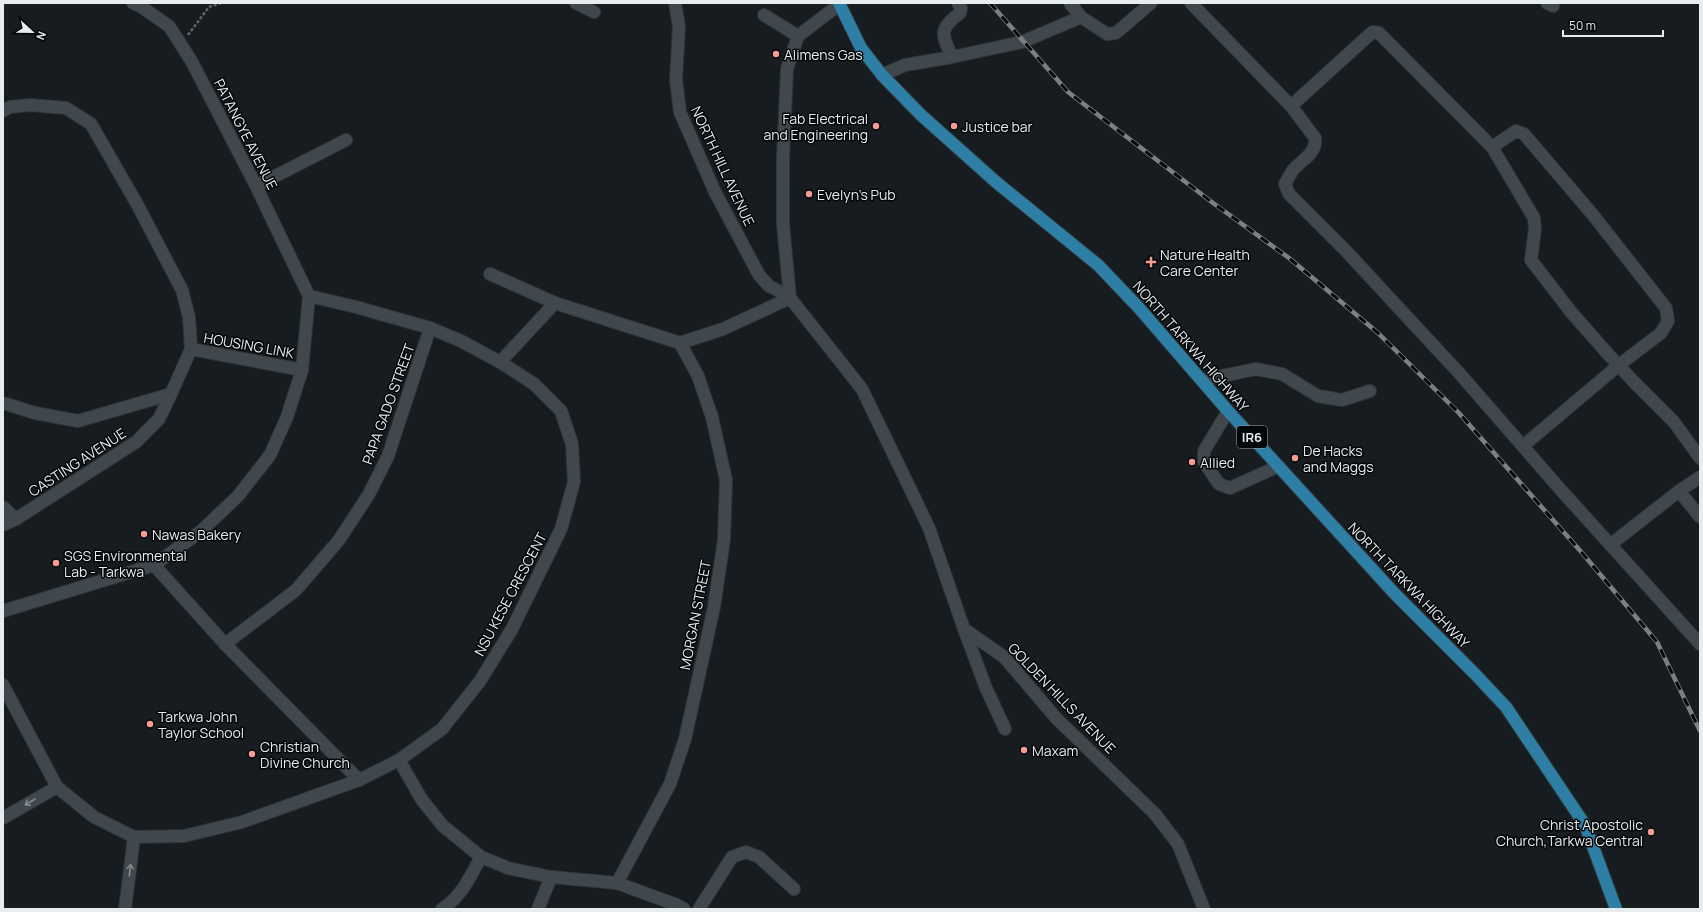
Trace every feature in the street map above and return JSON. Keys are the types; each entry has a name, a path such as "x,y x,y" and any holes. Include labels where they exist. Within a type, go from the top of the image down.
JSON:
{"main road":[{"name":"NORTH TARKWA HIGHWAY","path":"839,4 861,48 882,75 921,115 996,182 1098,265 1139,308 1228,411 1395,594 1506,707 1585,825 1616,909"}],"street":[{"name":"PATANGYE AVENUE","path":"133,3 140,6 168,26 192,62 256,186 309,296"},
{"path":"576,3 594,12"},
{"name":"NORTH HILL AVENUE","path":"675,3 679,26 676,80 680,112 715,192 759,275 769,286 790,298"},
{"path":"952,57 943,37 944,28 950,20 960,13 961,8 958,3"},
{"path":"1070,3 1081,17 1107,34 1116,33 1151,3"},
{"path":"1190,3 1291,106 1315,138 1316,144 1311,154 1293,170 1285,184 1289,194 1346,251 1455,368 1610,545 1700,644"},
{"path":"839,4 798,36 787,69 783,158 783,224 790,298 862,388 929,528 986,688 1005,730"},
{"path":"764,15 798,36"},
{"path":"882,75 905,65 952,57 1022,42 1081,17"},
{"path":"1291,106 1368,36 1373,32 1378,33 1492,147 1534,218 1536,229 1531,260 1571,312 1634,382 1674,422 1700,458"},
{"path":"3,111 10,107 30,105 66,108 91,124 137,204 182,290 189,317 191,349"},
{"path":"1492,147 1516,131 1524,134 1593,215 1666,308 1668,321 1660,333 1619,365 1523,446"},
{"path":"256,186 346,140"},
{"path":"490,274 555,303 680,343 723,329 790,298"},
{"path":"3,611 154,565 200,532 238,496 270,455 287,417 302,370 309,296"},
{"name":"NSU KESE CRESCENT","path":"134,837 184,836 242,822 359,780 399,760 442,728 480,681 512,629 561,529 574,482 572,444 561,412 534,384 500,362 461,341 430,328 356,307 309,296"},
{"path":"500,362 555,303"},
{"name":"PAPA GADO STREET","path":"225,644 296,590 339,540 369,494 388,456 430,328"},
{"name":"MORGAN STREET","path":"617,883 670,784 685,739 714,607 724,540 726,480 708,403 698,376 680,343"},
{"name":"HOUSING LINK","path":"191,349 302,370"},
{"name":"CASTING AVENUE","path":"3,525 16,519 136,442 159,418 191,349"},
{"path":"1202,380 1256,369 1282,374 1318,396 1342,400 1370,391"},
{"path":"3,403 35,413 78,421 171,394"},
{"path":"1228,411 1204,451 1204,462 1219,484 1230,488 1279,466"},
{"path":"1610,545 1679,491 1700,477"},
{"path":"1679,491 1700,517"},
{"path":"3,507 16,519"},
{"path":"154,565 225,644 359,780"},
{"name":"GOLDEN HILLS AVENUE","path":"964,629 1004,658 1056,718 1155,814 1178,844 1204,909"},
{"path":"3,685 57,787 94,817 134,837 125,909"},
{"path":"399,760 422,800 443,826 481,857 508,868 551,877 617,883 684,909"},
{"path":"3,818 57,787"},
{"path":"699,909 732,857 746,852 760,857 794,890"},
{"path":"442,909 450,904 464,890 481,857"},
{"path":"538,909 551,877"}],"path":[{"path":"181,46 209,7 221,3"}],"railway":[{"path":"990,3 1068,92 1213,203 1289,258 1378,333 1458,412 1583,554 1657,642 1700,731"}],"place":[{"name":"Alimens Gas","path":"776,54"},
{"name":"Fab Electrical and Engineering","path":"876,126"},
{"name":"Justice bar","path":"954,126"},
{"name":"Evelyn's Pub","path":"809,194"},
{"name":"Nature Health Care Center","path":"1151,262"},
{"name":"De Hacks and Maggs","path":"1295,458"},
{"name":"Allied","path":"1192,462"},
{"name":"Nawas Bakery","path":"144,534"},
{"name":"SGS Environmental Lab - Tarkwa","path":"56,563"},
{"name":"Tarkwa John Taylor School","path":"150,724"},
{"name":"Maxam","path":"1024,750"},
{"name":"Christian Divine Church","path":"252,754"},
{"name":"Christ Apostolic Church,Tarkwa Central","path":"1651,832"}]}
